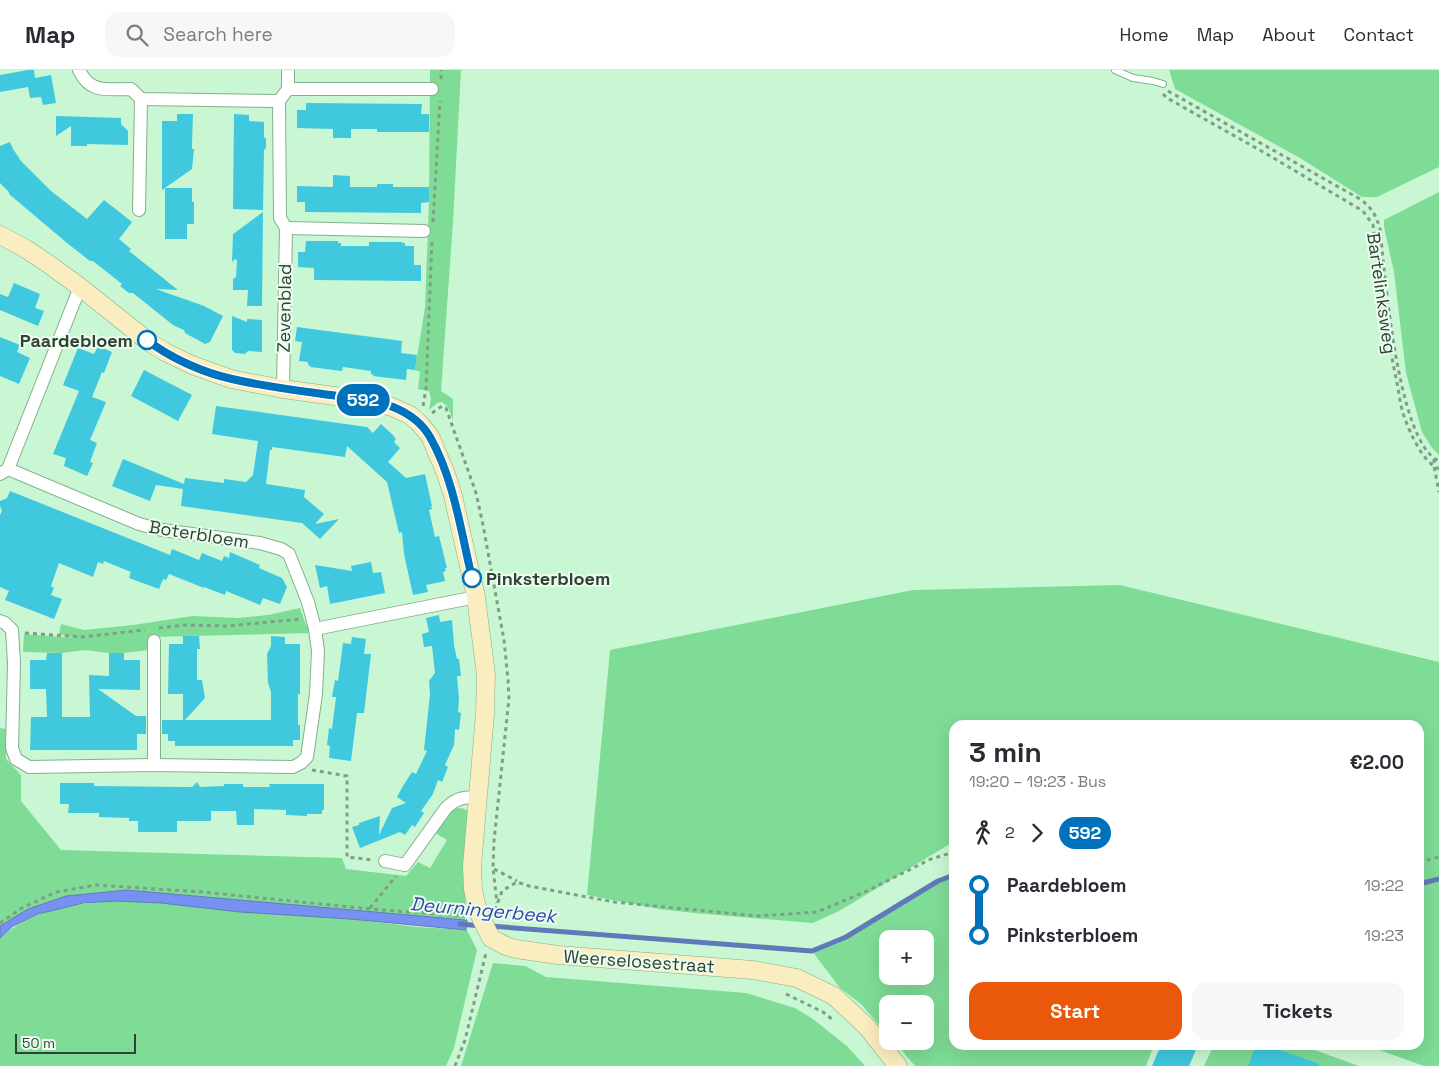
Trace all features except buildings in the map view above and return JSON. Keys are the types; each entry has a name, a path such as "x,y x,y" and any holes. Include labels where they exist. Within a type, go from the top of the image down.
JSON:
{"street":[{"path":"79,70 83,80 91,86 102,89 131,89 141,99 279,101 288,88 288,70"},
{"path":"288,88 432,89"},
{"path":"140,210 141,99"},
{"name":"Zevenblad","path":"279,101 280,218 286,228 283,389"},
{"path":"286,228 424,231"},
{"path":"0,235 26,249 80,287 149,342 192,365 231,379 392,406 410,415 430,436 453,496 476,597 486,675 485,714 472,866 473,889 482,926"},
{"path":"4,472 80,287"},
{"name":"Boterbloem","path":"4,472 139,524 162,530 260,543 281,549 290,554 308,602 315,629"},
{"path":"0,621 12,630 14,663 12,748 16,759 29,767 154,765 293,766 301,763 307,757 316,694 318,651 315,629 476,597"},
{"path":"154,641 154,765"},
{"path":"385,862 404,864 446,808 454,801 465,797 478,797"},
{"name":"Weerselosestraat","path":"482,926 506,946 516,949 558,955 753,970 797,978 834,996 867,1027 898,1066"}],"lane":[{"path":"1115,70 1133,78 1163,84"}],"path":[{"name":"Bartelinksweg","path":"1153,81 1156,88 1167,98 1363,210 1373,225 1391,356 1404,418 1420,451 1434,466"},
{"name":"Bartelinksweg","path":"1163,84 1168,92 1369,205 1375,214 1380,229 1395,352 1401,381 1417,434 1424,448 1434,459"},
{"path":"1439,460 1434,459 1439,492"},
{"path":"1434,466 1439,468"},
{"path":"301,763 314,771 347,776 347,857 385,862"},
{"path":"493,868 517,882 529,886 614,902 757,916 817,912 867,891 931,859 949,854"},
{"path":"1424,861 1439,857"},
{"path":"370,909 404,864"},
{"path":"497,906 502,891 517,882"},
{"path":"0,923 22,908 56,892 96,885 202,892 370,909 482,926 465,1040 455,1066"},
{"path":"782,993 824,1012 837,1024"}],"green space":[{"path":"430,70 461,70 441,391 453,399 453,420 448,407 442,402 437,403 429,410 431,399 429,391 418,389 420,372 415,370 425,307 429,202"},
{"path":"1169,70 1439,70 1439,167 1377,197 1362,197 1300,158 1175,89"},
{"path":"1439,192 1439,455 1422,432 1406,373 1394,272 1384,220"},
{"path":"1120,585 1439,662 1439,1066 1424,1066 1379,1050 1424,1050 1424,720 949,720 949,845 841,910 813,923 659,909 587,895 610,650 913,590"},
{"path":"300,608 306,625 313,629 313,633 149,637 149,650 124,653 85,650 62,653 23,652 24,634 74,638 59,634 61,624 84,630 192,616 238,618 268,615"},
{"path":"0,728 6,729 6,759 21,775 21,801 61,850 342,858 346,869 406,876 418,862 430,868 447,840 435,833 453,810 463,808 468,811 465,920 127,890 66,896 28,909 0,926"},
{"path":"949,877 949,1050 1152,1050 1146,1066 915,1066 902,1050 934,1050 934,995 879,995 879,1025 861,1004 840,988 812,951 846,937 938,881"},
{"path":"117,901 161,903 240,912 350,919 418,927 467,930 477,950 454,1048 446,1066 0,1066 0,938 27,920 55,909"},
{"path":"493,963 525,966 546,977 746,993 795,1008 813,1019 848,1047 865,1066 461,1066"},
{"path":"1212,1050 1315,1050 1359,1066 1204,1066"}],"water":[{"path":"127,890 467,920 466,930 350,919 240,912 161,903 117,901 83,903 38,914 13,926 0,938 0,926 28,909 66,896"}],"waterway":[{"name":"Deurningerbeek","path":"490,926 812,951 846,937 938,881 949,877"},
{"name":"Deurningerbeek","path":"1424,883 1439,879"},
{"name":"Deurningerbeek","path":"460,924 482,926"}],"bus line":[{"name":"592","path":"147,340 192,365 231,379 392,406 410,415 430,436 446,474 472,578"}],"place":[{"name":"Paardebloem","path":"147,340"},
{"name":"Pinksterbloem","path":"472,578"}]}
